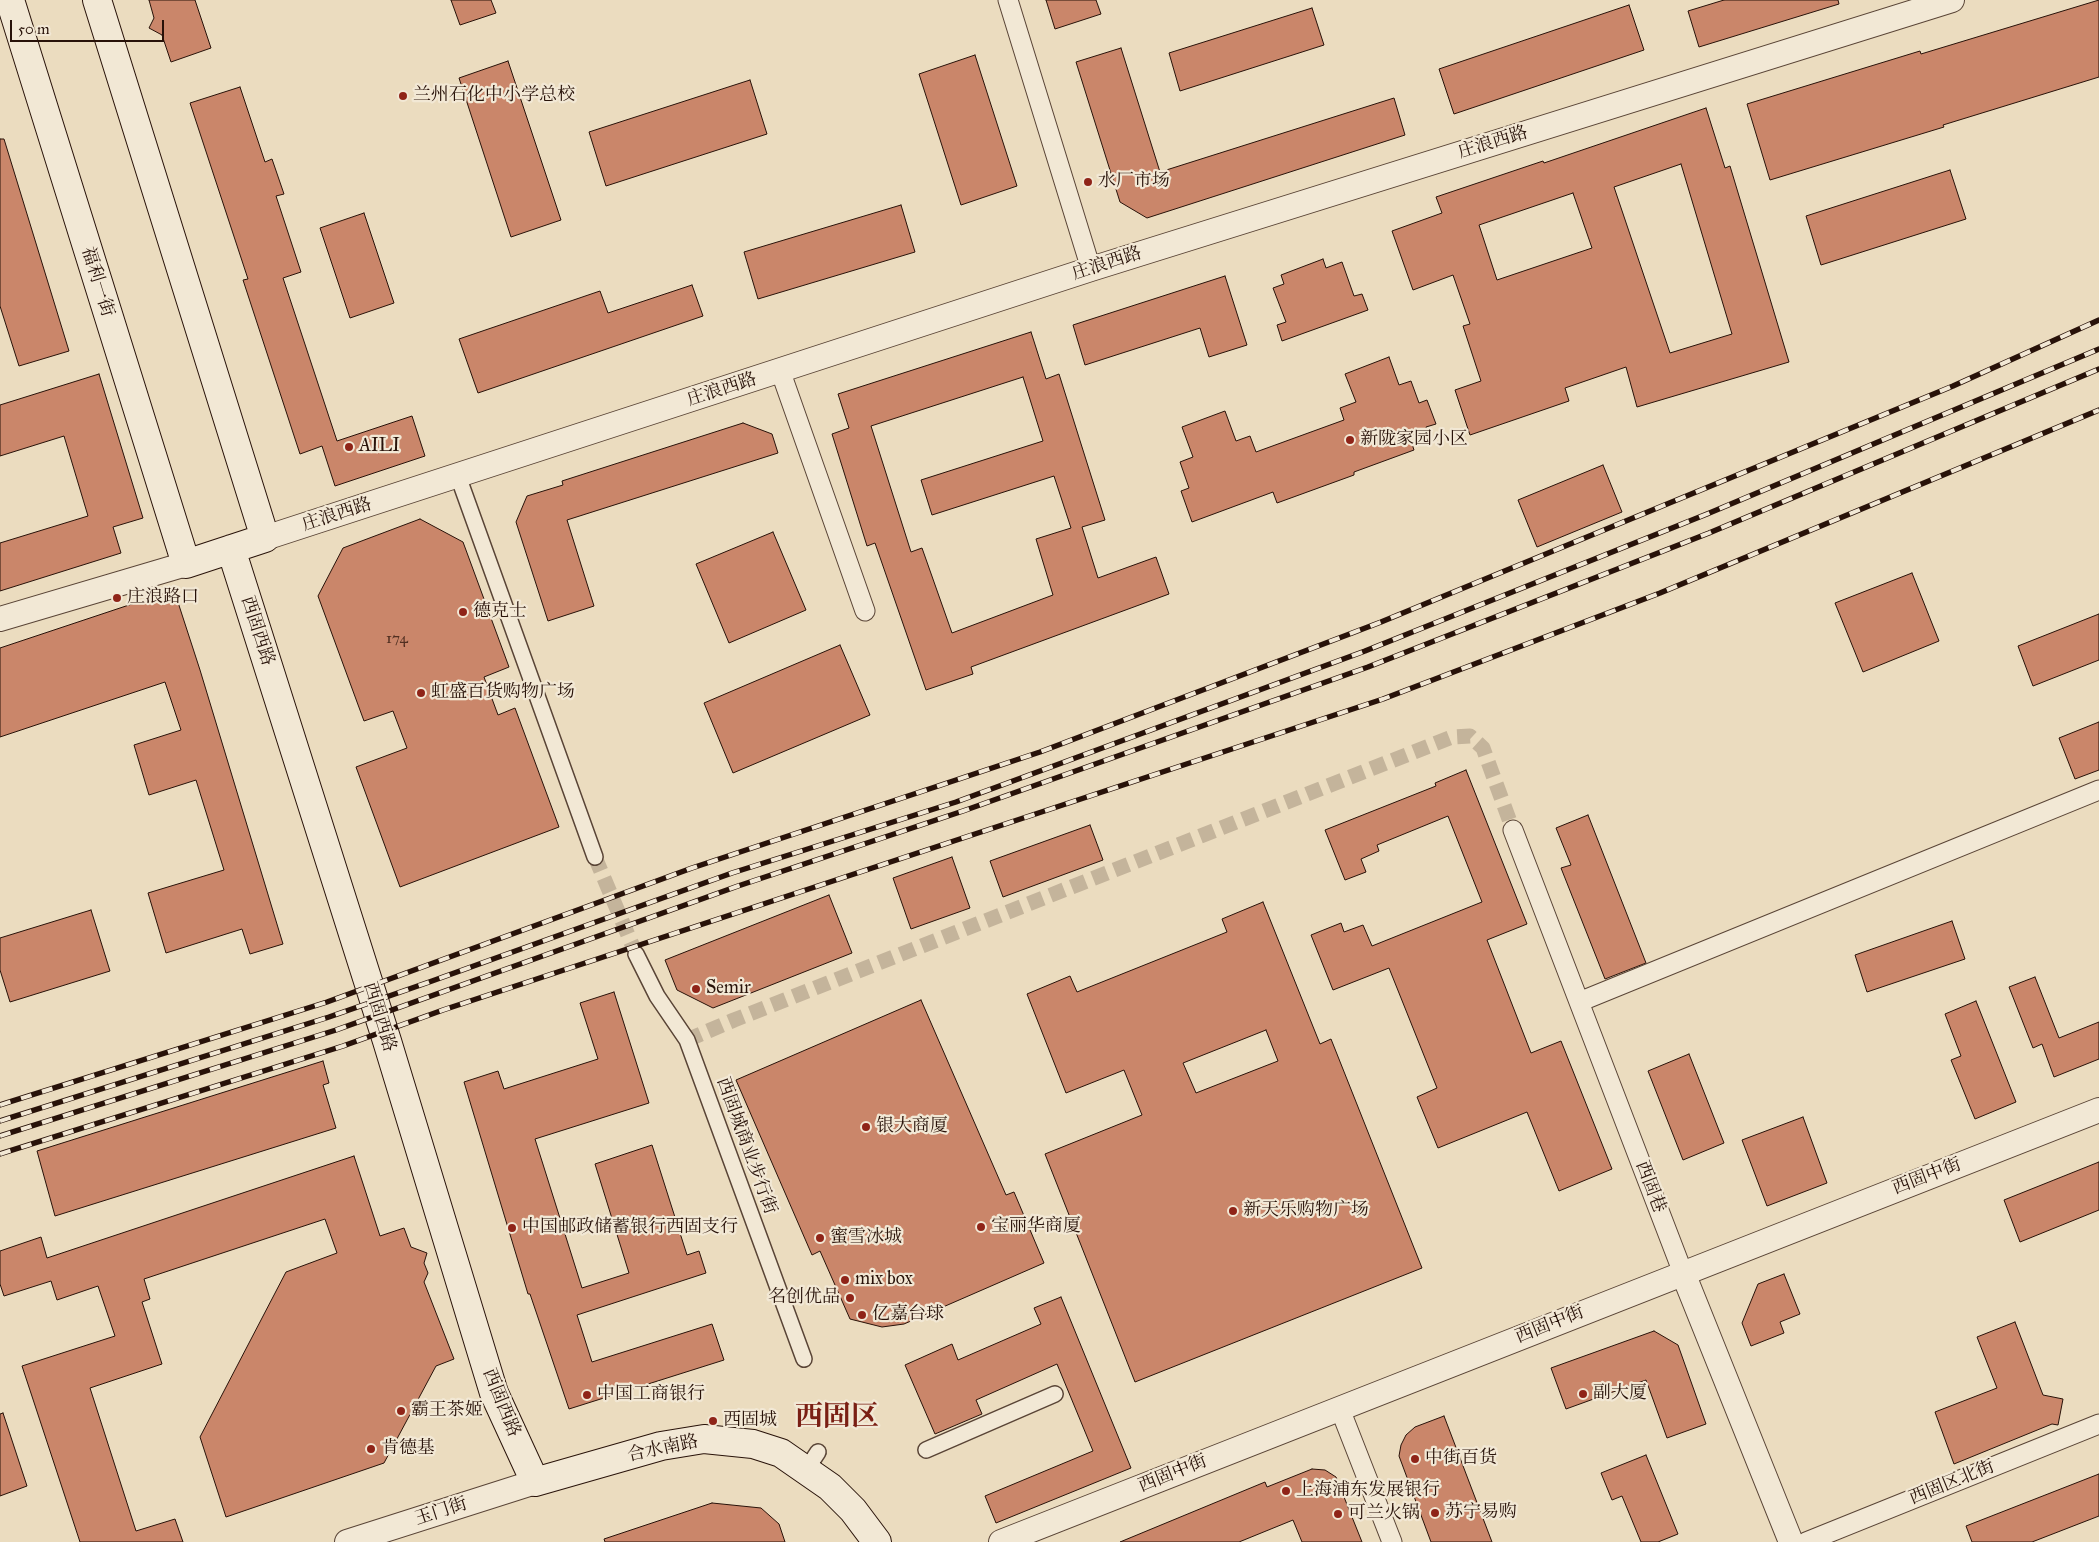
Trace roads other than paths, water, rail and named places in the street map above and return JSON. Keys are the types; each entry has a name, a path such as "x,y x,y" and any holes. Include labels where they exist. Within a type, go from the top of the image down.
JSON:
{"main road":[{"name":"福利一街","path":"10,0 186,564"},
{"path":"96,0 265,538 186,564"},
{"name":"西固西路","path":"231,549 387,1041 494,1393 536,1482"},
{"name":"合水南路","path":"536,1482 661,1446 704,1439 753,1444 781,1454 812,1461 830,1487 853,1510 877,1542"}],"street":[{"path":"1008,0 1091,269"},
{"name":"庄浪西路","path":"265,538 1091,269 1952,0"},
{"path":"780,370 865,611"},
{"path":"458,476 595,857"},
{"path":"0,619 186,564"},
{"path":"1579,1002 2099,790"},
{"name":"西固巷","path":"1512,830 1683,1273 1791,1542"},
{"name":"西固城商业步行街","path":"636,954 657,996 687,1040 804,1359"},
{"name":"西固中街","path":"1001,1542 2099,1110"},
{"path":"926,1450 1054,1394"},
{"path":"1340,1408 1392,1542"},
{"name":"西固区北街","path":"1806,1542 2099,1424"},
{"name":"玉门街","path":"347,1542 536,1482"}],"tunnel":[{"path":"687,1040 1452,737 1470,736 1483,748 1513,830"},
{"path":"595,857 636,954"}],"railway":[{"path":"0,1105 327,1002 692,868 1040,752 1381,622 1953,386 2099,320"},
{"path":"0,1121 329,1017 732,873 956,802 1365,651 1707,514 2099,349"},
{"path":"0,1136 336,1030 738,886 963,811 1368,667 1709,533 2099,369"},
{"path":"0,1154 343,1046 443,1010 1383,699 1660,593 2099,410"}],"place":[{"name":"兰州石化中小学总校","path":"403,96"},
{"name":"水厂市场","path":"1088,182"},
{"name":"新陇家园小区","path":"1350,440"},
{"name":"AILI","path":"349,447"},
{"name":"庄浪路口","path":"117,598"},
{"name":"德克士","path":"463,612"},
{"name":"虹盛百货购物广场","path":"421,693"},
{"name":"Semir","path":"696,989"},
{"name":"银大商厦","path":"866,1127"},
{"name":"新天乐购物广场","path":"1233,1211"},
{"name":"宝丽华商厦","path":"981,1227"},
{"name":"中国邮政储蓄银行西固支行","path":"512,1228"},
{"name":"蜜雪冰城","path":"820,1238"},
{"name":"mix box","path":"845,1280"},
{"name":"名创优品","path":"850,1298"},
{"name":"亿嘉台球","path":"862,1315"},
{"name":"副大厦","path":"1583,1394"},
{"name":"中国工商银行","path":"587,1395"},
{"name":"霸王茶姬","path":"401,1411"},
{"name":"西固城","path":"713,1421"},
{"name":"肯德基","path":"371,1449"},
{"name":"中街百货","path":"1415,1459"},
{"name":"上海浦东发展银行","path":"1286,1491"},
{"name":"苏宁易购","path":"1435,1513"},
{"name":"可兰火锅","path":"1338,1514"}],"district":[{"name":"西固区","path":"837,1418"}]}
